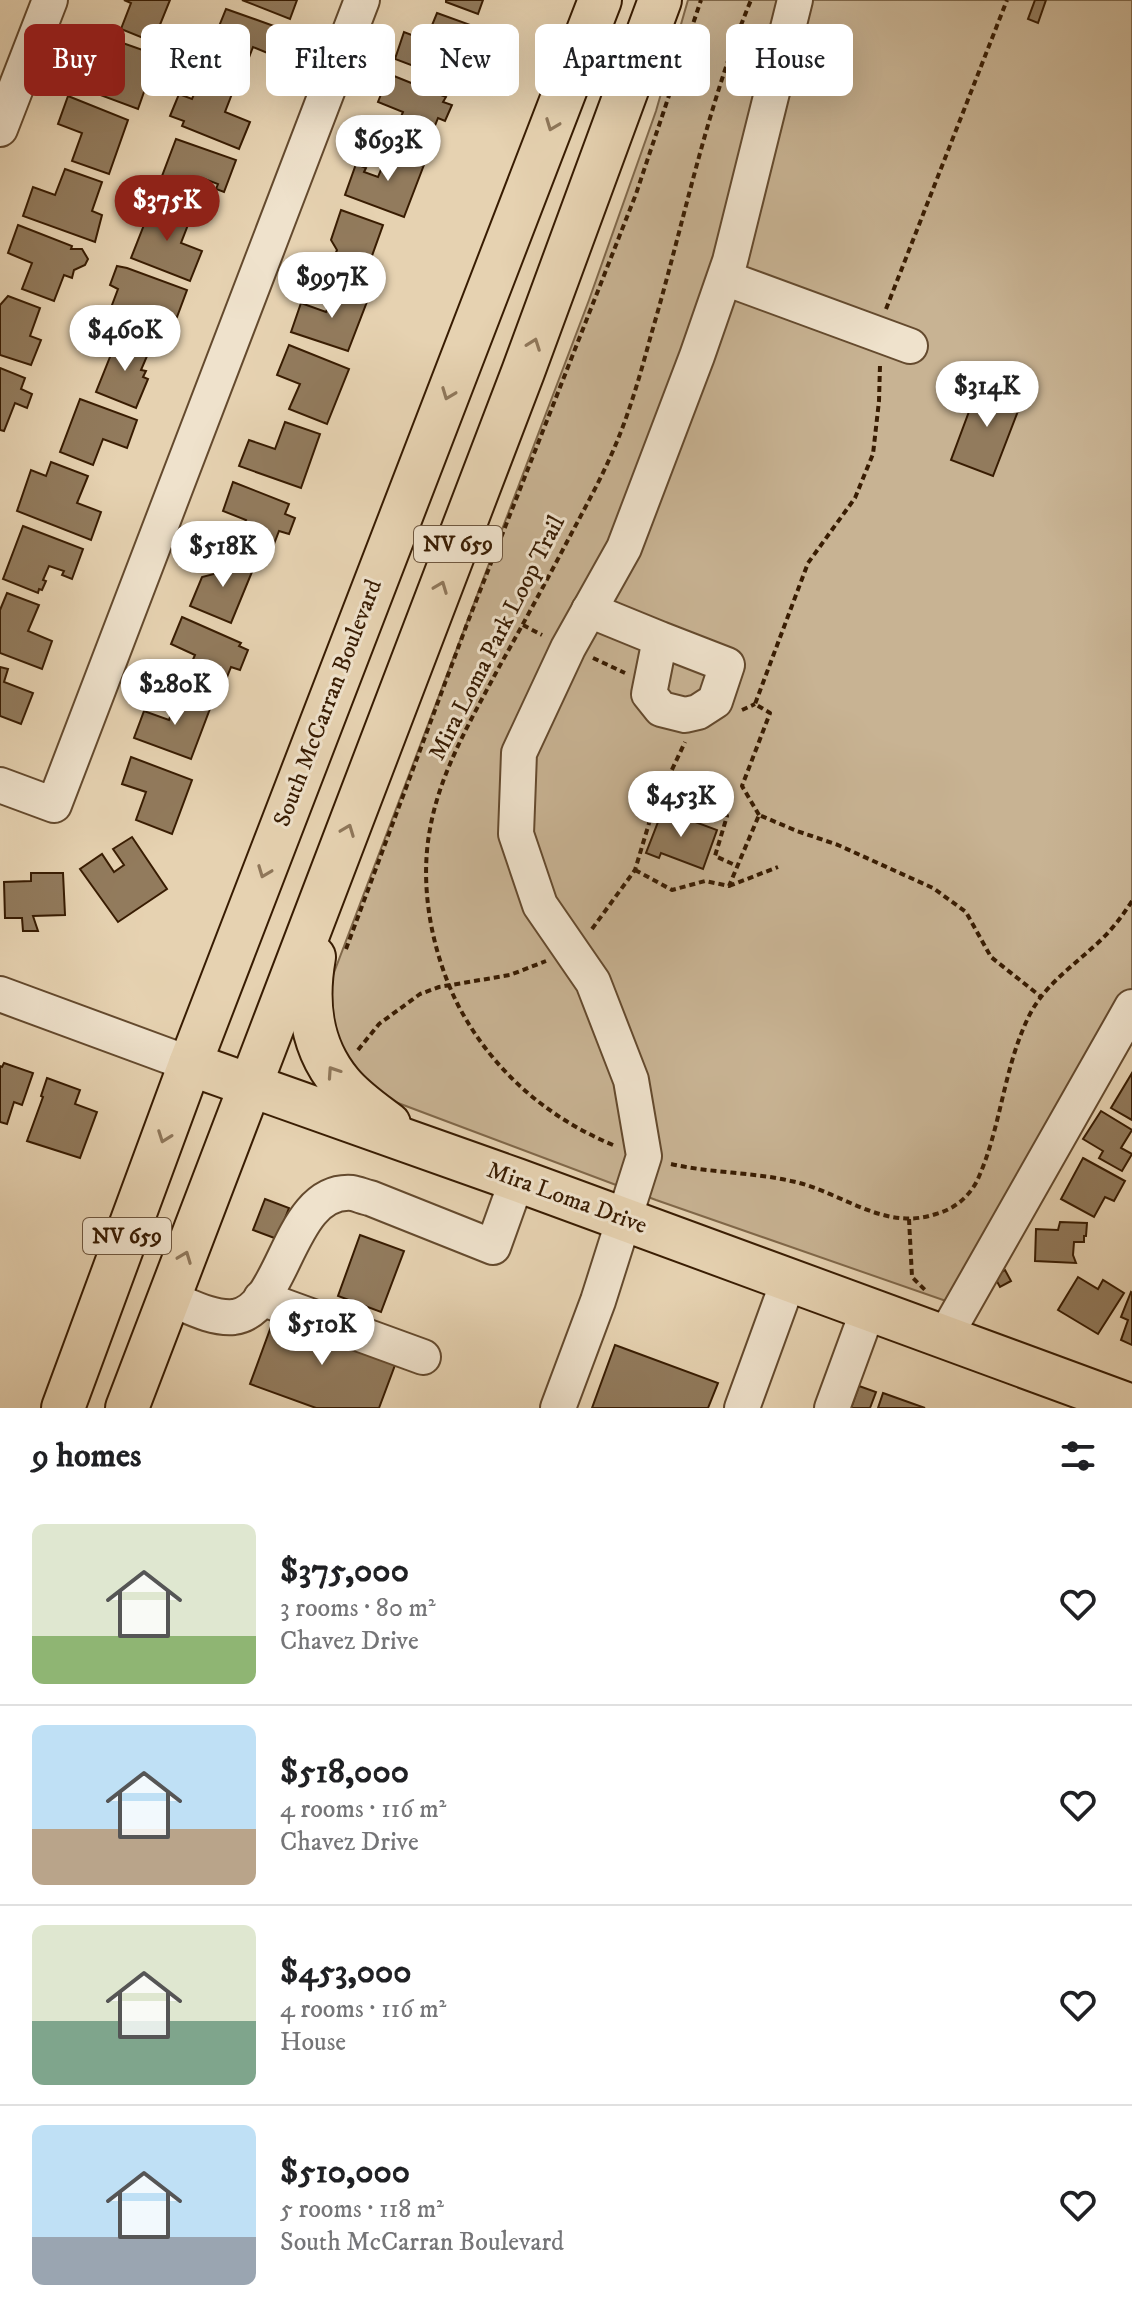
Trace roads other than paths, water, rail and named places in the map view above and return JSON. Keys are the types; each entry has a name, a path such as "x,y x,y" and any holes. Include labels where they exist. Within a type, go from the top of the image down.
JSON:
{"main road":[{"name":"South McCarran Boulevard","path":"63,1408 190,1064 600,0"},
{"name":"NV 659","path":"127,1408 523,372 660,0"},
{"path":"327,886 311,975 310,1007 315,1036 323,1057 342,1084 412,1142"},
{"name":"Mira Loma Drive","path":"190,1064 517,1180 1132,1406"}],"street":[{"path":"0,129 50,0"},
{"path":"0,785 54,805 362,0"},
{"path":"558,1408 598,1301 644,1156 631,1080 593,982 540,905 516,834 519,753 568,648 624,548 725,278 795,0"},
{"path":"725,278 895,352"},
{"path":"589,610 660,639"},
{"name":"Mira Loma Drive","path":"0,994 190,1064"},
{"path":"944,1338 1132,1007"},
{"path":"169,1298 221,1317 236,1317 245,1313 261,1298 306,1217 320,1203 336,1195 351,1193 370,1198 493,1247 517,1180"},
{"path":"742,1408 789,1279"},
{"path":"261,1298 423,1357"},
{"path":"832,1408 868,1310"}]}
